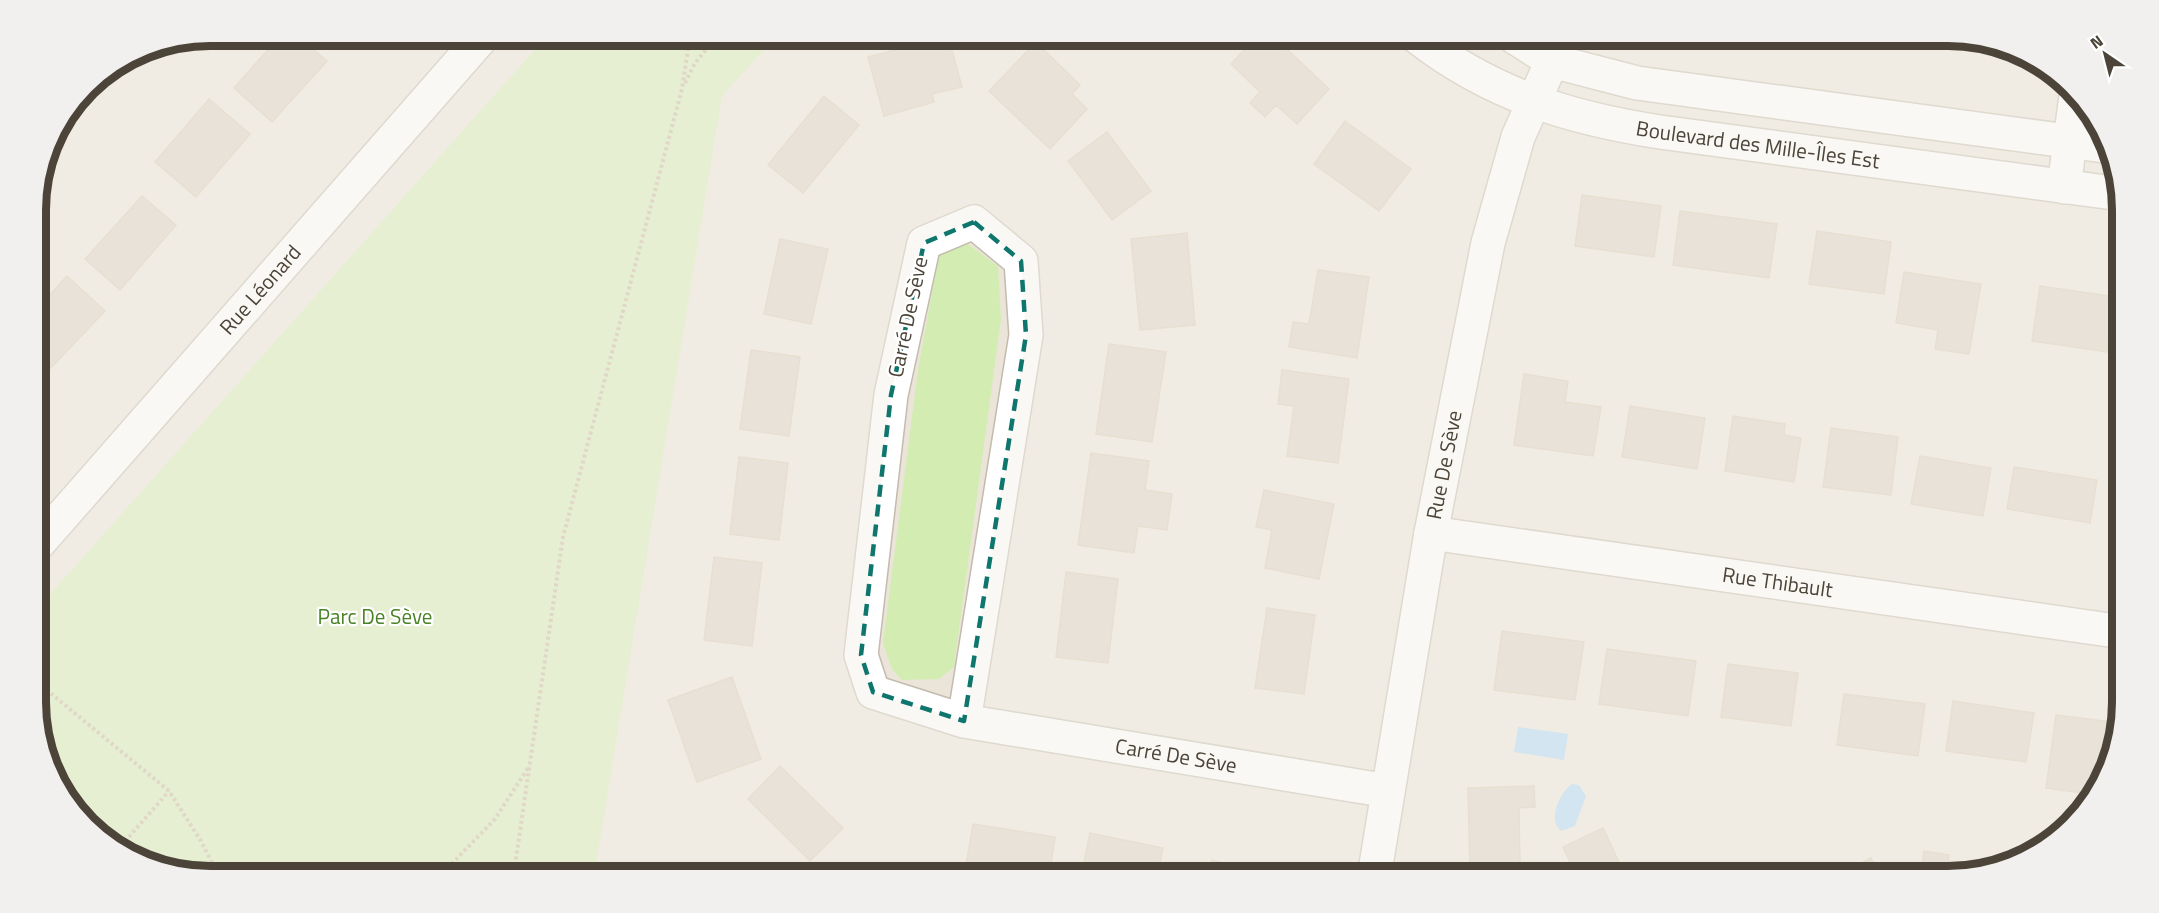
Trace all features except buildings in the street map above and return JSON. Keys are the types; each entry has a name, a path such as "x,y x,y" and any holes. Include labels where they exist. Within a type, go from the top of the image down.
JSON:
{"street":[{"name":"Rue Léonard","path":"46,534 474,46"},
{"name":"Boulevard des Mille-Îles Est","path":"1431,46 1478,78 1533,103 1630,128 2111,193"},
{"path":"1529,46 1552,61 1637,83 2099,145"},
{"name":"Rue De Sève","path":"1376,866 1431,533 1488,243 1518,137 1552,61"},
{"path":"2064,187 2075,106"},
{"name":"Carré De Sève","path":"964,721 1026,335 1021,261 974,222 924,243 891,395 861,654 873,692 964,721 1388,791"},
{"name":"Rue Thibault","path":"1431,533 2112,630"}],"path":[{"path":"515,866 563,537 682,89 688,46"},
{"path":"682,89 695,63 709,46"},
{"path":"46,689 169,791 201,841 214,866"},
{"path":"450,866 495,819 530,765"},
{"path":"124,842 169,791"}],"highlighted area":[{"path":"974,222 1021,261 1026,335 964,721 873,692 861,655 891,395 924,243"}],"shaded area":[{"path":"210,46 1948,46 2001,55 2030,68 2048,80 2079,111 2091,128 2100,148 2111,189 2112,713 2107,745 2100,765 2079,802 2048,833 2011,854 1991,861 1959,866 200,866 168,861 148,854 128,845 111,833 80,802 59,765 48,724 46,702 47,200 59,148 68,128 87,102 102,87 128,68 158,55"}],"green space":[{"name":"Parc De Sève","path":"538,46 768,46 722,96 596,866 200,866 168,861 128,845 111,833 80,802 68,784 52,745 46,702 46,599"},
{"path":"965,242 998,266 1001,319 954,667 939,679 902,680 892,669 883,643 918,370 939,254"}],"water":[{"path":"1518,727 1568,734 1564,760 1514,752"},
{"path":"1572,784 1579,785 1586,796 1575,826 1561,831 1555,820 1555,813 1563,793"}]}
